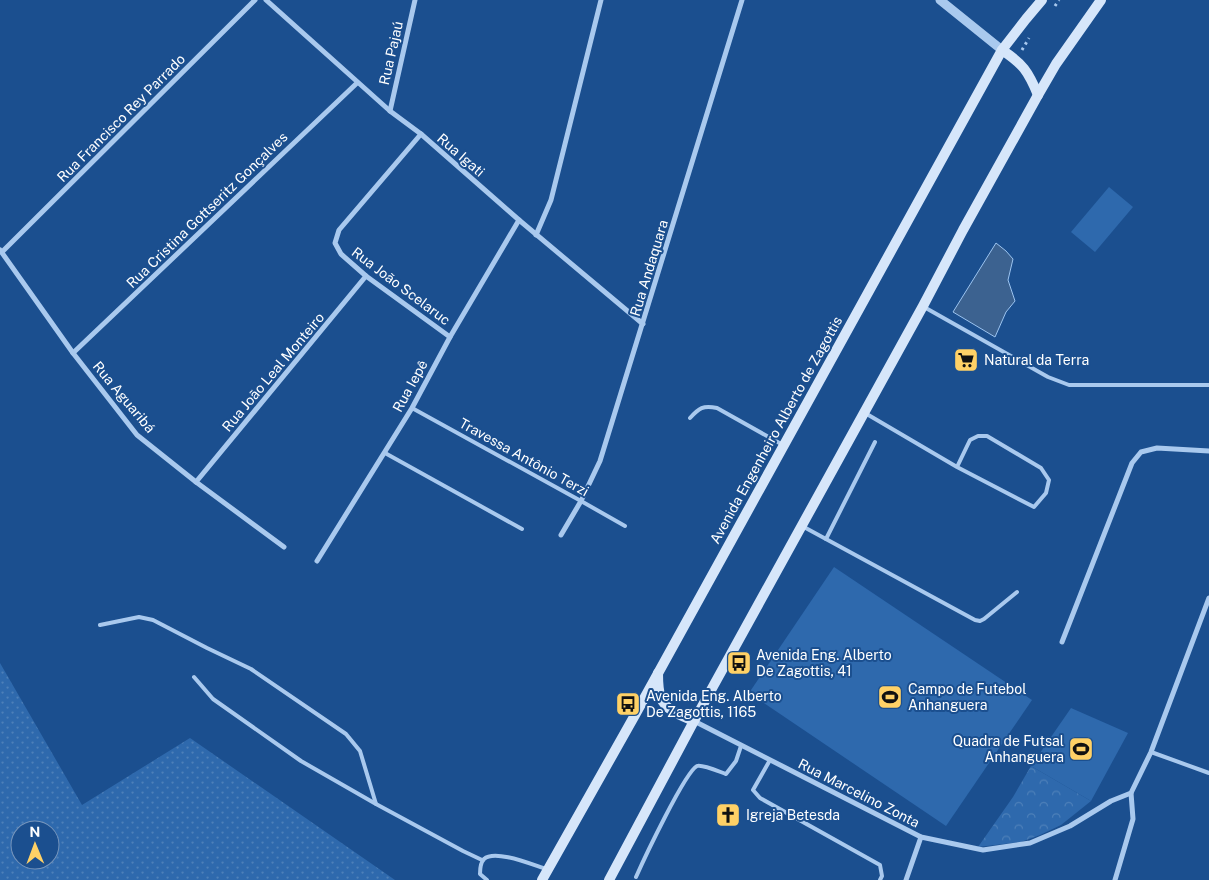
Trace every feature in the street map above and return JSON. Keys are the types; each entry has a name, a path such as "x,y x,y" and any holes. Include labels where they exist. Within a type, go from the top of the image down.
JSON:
{"main road":[{"name":"Avenida Engenheiro Alberto de Zagottis","path":"542,880 658,674 1002,50 1042,0"},
{"path":"609,880 694,721 924,306 963,230 1038,95 1056,64 1101,0"},
{"path":"1002,50 1016,59 1023,67 1030,76 1038,95"},
{"path":"658,674 660,698 672,711 694,721"}],"street":[{"name":"Rua Francisco Rey Parrado","path":"1,251 255,0"},
{"name":"Rua Igati","path":"266,0 357,83 421,134 536,235 643,324"},
{"name":"Rua Pajaú","path":"390,111 415,0"},
{"path":"536,235 552,200 601,0"},
{"name":"Rua Andaquara","path":"561,535 581,501 600,461 742,0"},
{"path":"940,0 1002,50"},
{"name":"Rua Cristina Gottseritz Gonçalves","path":"73,353 357,83"},
{"name":"Rua João Scelaruc","path":"421,134 339,230 335,243 341,254 366,276 450,337"},
{"name":"Rua Iepê","path":"317,561 412,408 450,337 519,220"},
{"name":"Rua Aguaribá","path":"1,251 73,353 137,435 284,548"},
{"name":"Rua João Leal Monteiro","path":"196,482 366,276"},
{"path":"1062,642 1132,463 1141,452 1157,448 1209,451"},
{"path":"1116,880 1133,819 1131,792 1151,752 1209,598"},
{"name":"Rua Marcelino Zonta","path":"694,721 920,838 983,850 1030,844 1070,826 1111,801 1131,792"},
{"path":"906,880 920,838"}],"lane":[{"path":"924,306 1048,378 1069,385 1209,385"},
{"path":"690,418 698,409 709,406 717,408 783,445"},
{"name":"Travessa Antônio Terzi","path":"412,408 625,526"},
{"path":"864,413 957,467 1034,507 1046,493 1049,480 1041,468 987,436 978,436 970,440 957,467"},
{"path":"826,539 875,442"},
{"path":"385,453 522,529"},
{"path":"802,526 975,620 980,621 984,619 1017,592"},
{"path":"100,625 139,617 153,620 251,669 346,734 360,751 376,804"},
{"path":"194,677 213,699 301,761 376,804 482,860"},
{"path":"636,877 683,783 696,766 702,765 726,774 736,761 741,746"},
{"path":"1151,752 1209,773"},
{"path":"770,760 753,790 756,795 880,865 882,876 880,880"},
{"path":"487,880 480,874 480,866 482,860 488,857 499,856 521,860 548,870"}],"green space":[{"path":"1109,187 1133,207 1095,252 1071,232"},
{"name":"Campo de Futebol Anhanguera","path":"834,567 1032,700 946,826 749,693"},
{"path":"0,663 82,805 190,738 395,880 0,880"},
{"name":"Quadra de Futsal Anhanguera","path":"1071,708 1128,733 1091,801 1031,766"},
{"path":"1031,766 1091,801 1061,825 1040,835 1021,842 978,847 1013,797"}],"shaded area":[{"path":"996,243 1013,259 1008,280 1015,301 1006,312 995,337 953,312"}],"place":[{"name":"Natural da Terra","path":"966,360"},
{"name":"Avenida Eng. Alberto De Zagottis, 41","path":"739,663"},
{"name":"Campo de Futebol Anhanguera","path":"890,697"},
{"name":"Avenida Eng. Alberto De Zagottis, 1165","path":"628,704"},
{"name":"Quadra de Futsal Anhanguera","path":"1081,749"},
{"name":"Igreja Betesda","path":"728,815"}]}
